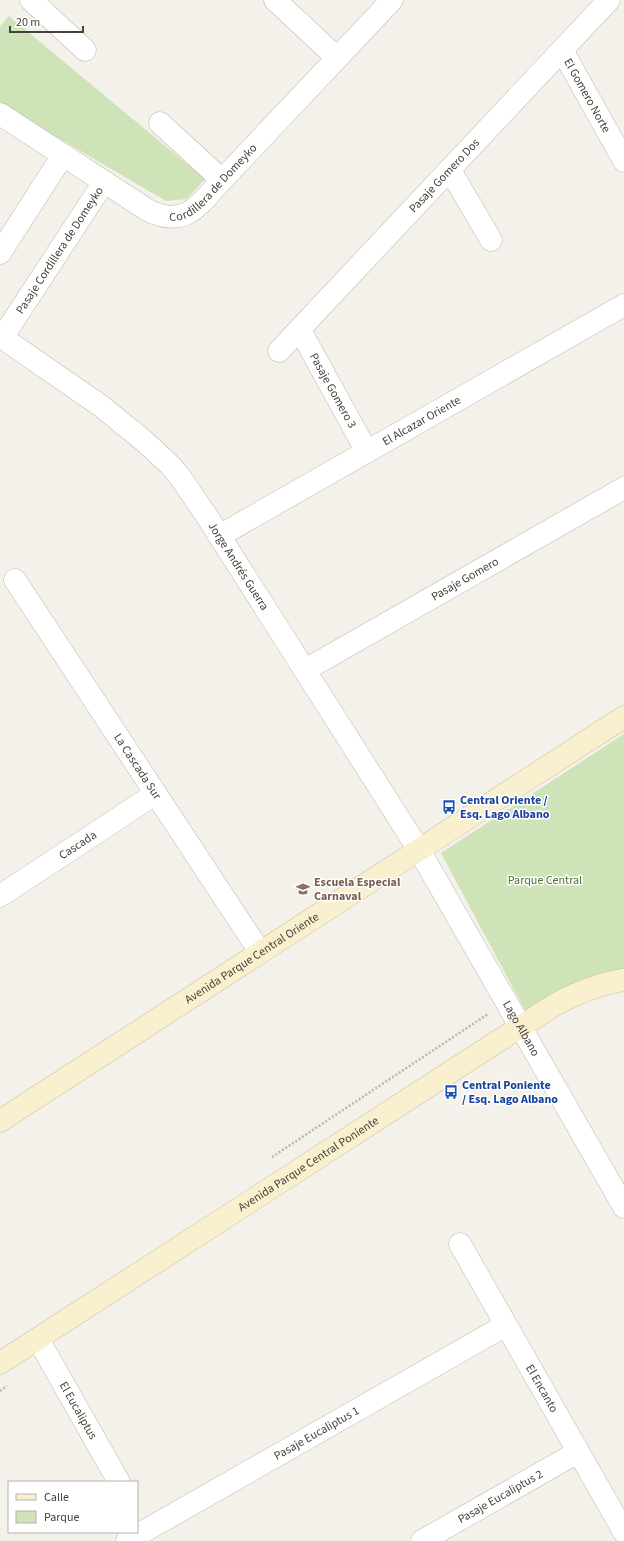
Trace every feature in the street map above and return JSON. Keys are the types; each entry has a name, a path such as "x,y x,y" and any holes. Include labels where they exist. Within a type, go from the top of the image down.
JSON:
{"street":[{"path":"31,0 85,50"},
{"path":"275,0 337,58"},
{"name":"Cordillera de Domeyko","path":"0,114 149,211 160,216 179,217 195,210 392,0"},
{"name":"Pasaje Gomero Dos","path":"279,351 609,0"},
{"name":"El Gomero Norte","path":"562,50 624,161"},
{"path":"160,123 222,180"},
{"path":"0,253 63,155"},
{"path":"450,170 491,240"},
{"name":"Pasaje Cordillera de Domeyko","path":"1,337 104,182"},
{"name":"El Alcazar Oriente","path":"219,536 624,305"},
{"name":"Pasaje Gomero 3","path":"300,330 366,452"},
{"name":"Jorge Andrés Guerra","path":"1,337 101,406 157,453 180,477 419,850"},
{"name":"Pasaje Gomero","path":"305,670 624,488"},
{"name":"La Cascada Sur","path":"15,580 260,952"},
{"name":"Avenida Parque Central Oriente","path":"0,1121 624,717"},
{"name":"Cascada","path":"3,887 156,794"},
{"name":"Lago Albano","path":"419,850 624,1207"},
{"name":"Avenida Parque Central Poniente","path":"0,1364 521,1027 551,1006 570,996 602,984 624,980"},
{"name":"El Encanto","path":"460,1244 624,1532"},
{"name":"Pasaje Eucaliptus 1","path":"127,1541 145,1528 506,1325"},
{"name":"El Eucaliptus","path":"38,1339 118,1481"},
{"name":"Pasaje Eucaliptus 2","path":"422,1541 578,1452"}],"path":[{"path":"266,1161 506,1002"}],"green space":[{"path":"9,16 205,179 187,199 166,201 0,104 0,26"},
{"name":"Parque Central","path":"624,734 624,974 527,1014 441,853"}],"place":[{"name":"Central Oriente / Esq. Lago Albano","path":"449,807"},
{"name":"Escuela Especial Carnaval","path":"303,889"},
{"name":"Central Poniente / Esq. Lago Albano","path":"451,1092"}]}
